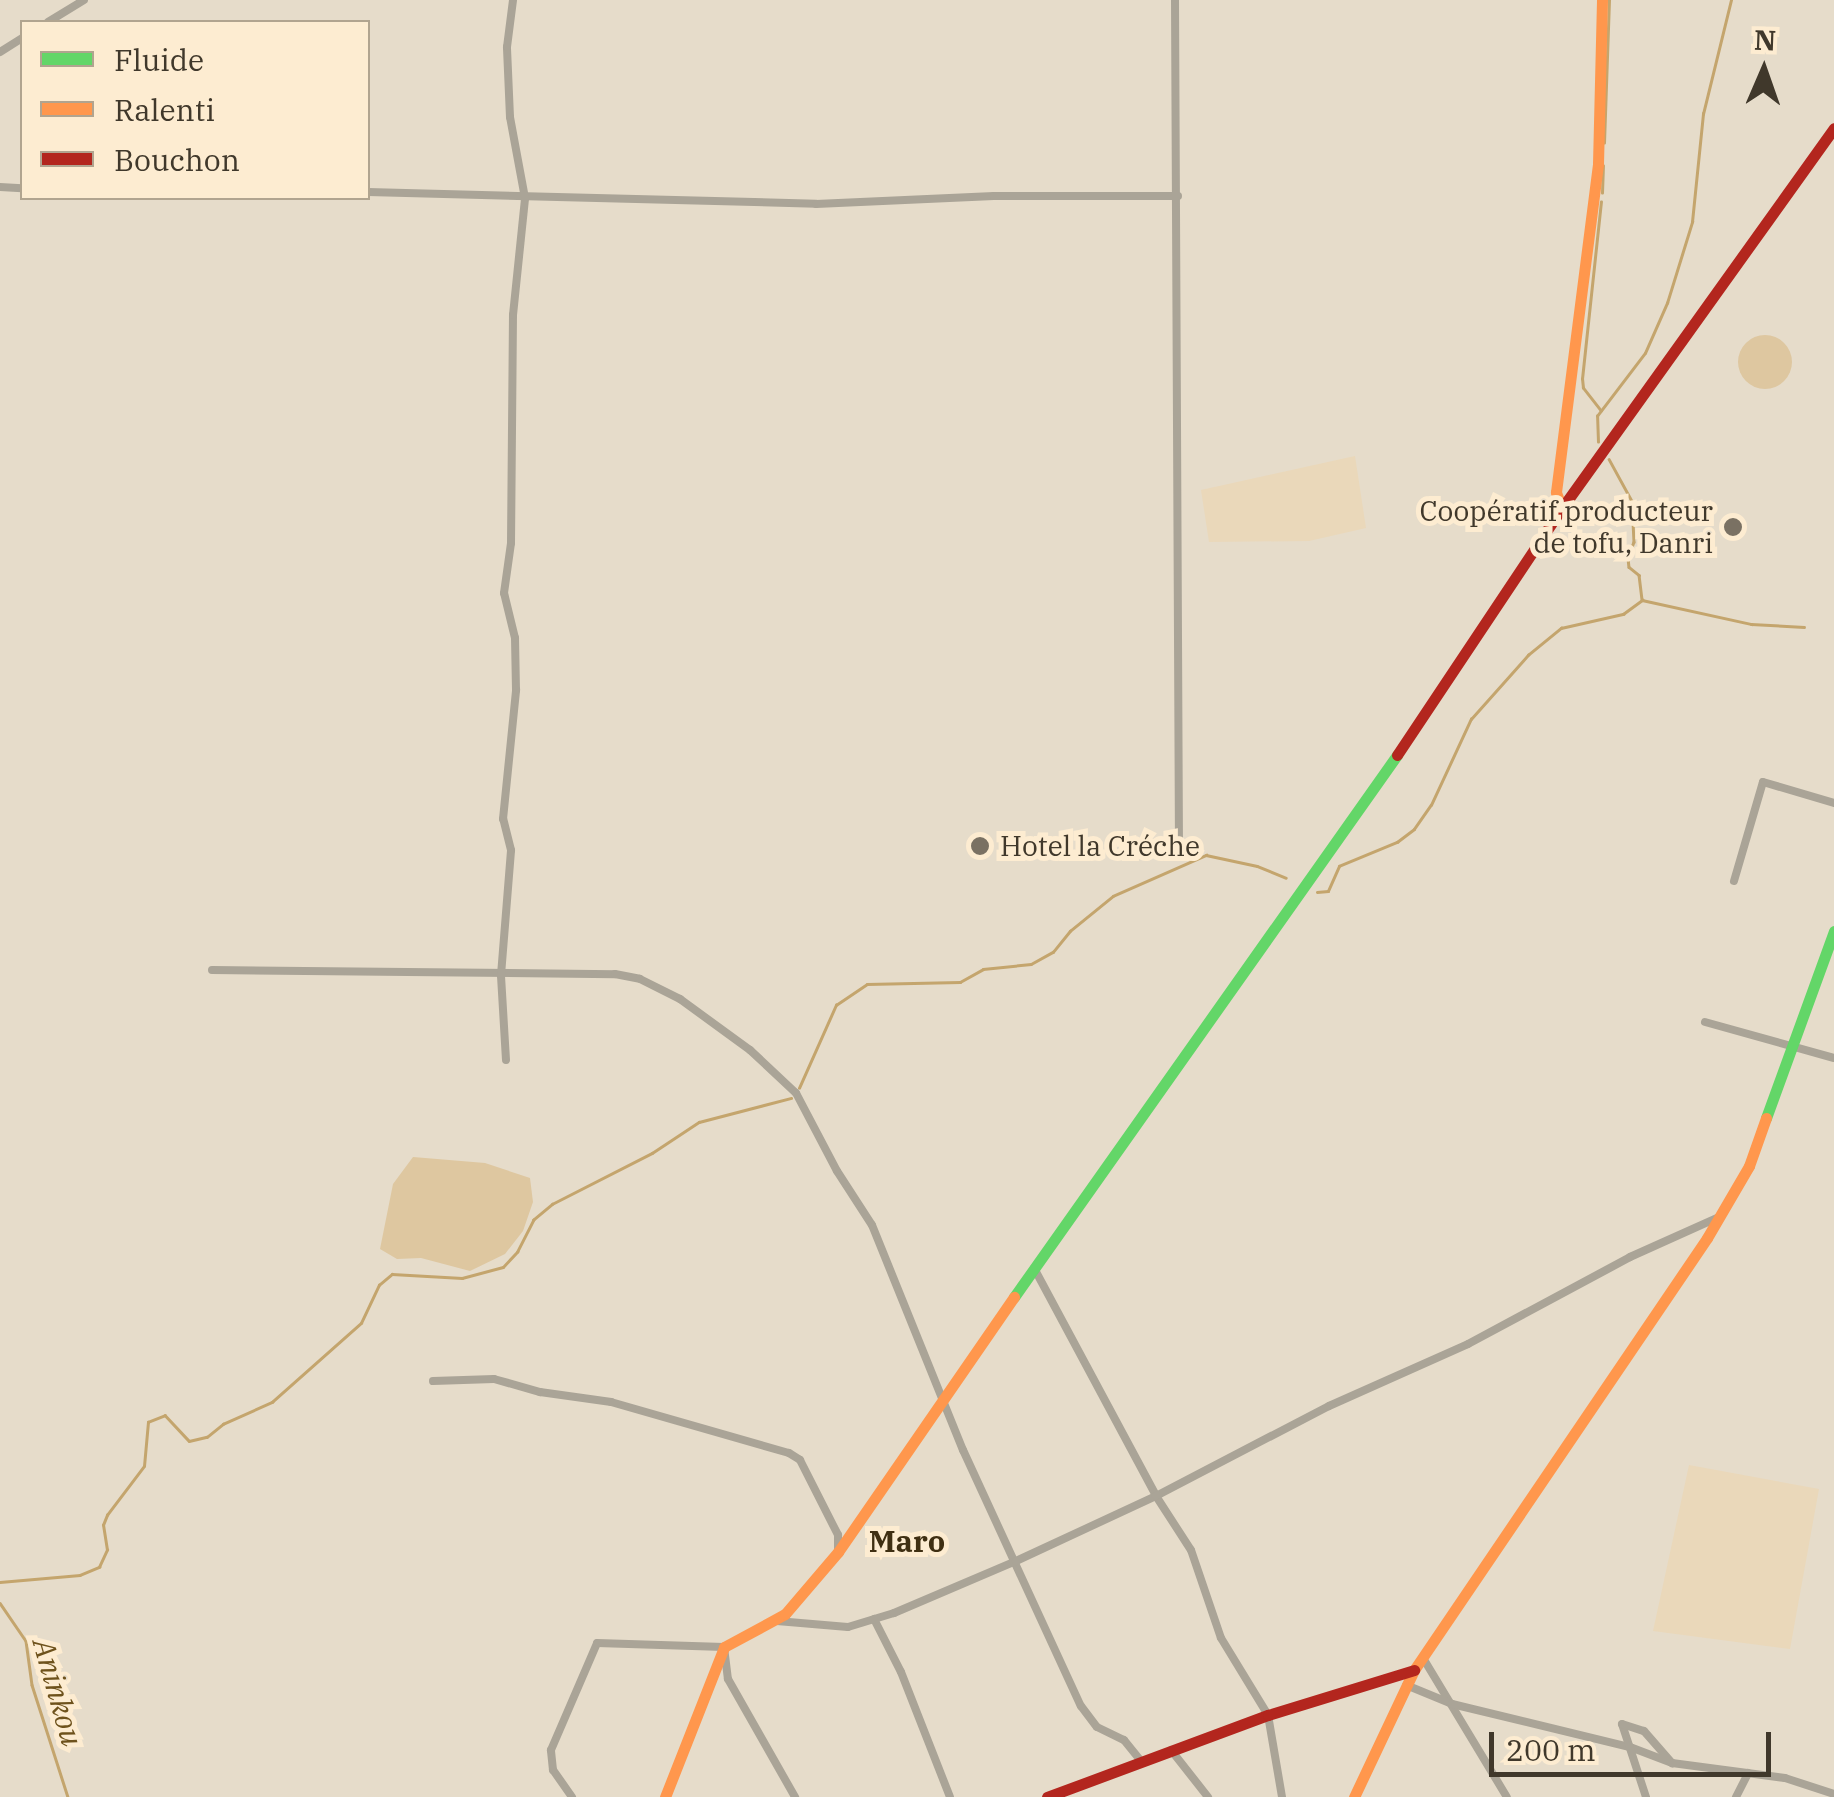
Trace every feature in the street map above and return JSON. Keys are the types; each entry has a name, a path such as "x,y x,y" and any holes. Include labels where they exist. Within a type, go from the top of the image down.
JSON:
{"street":[{"path":"51,20 84,0"},
{"path":"506,1060 502,975 511,850 503,819 516,690 515,638 504,592 511,543 513,315 524,198 510,117 507,47 513,0"},
{"path":"1175,0 1180,854"},
{"path":"1562,508 1556,492 1598,164 1602,0"},
{"path":"572,1797 554,1770 551,1750 597,1643 724,1647 777,1620 838,1552 1034,1268 1330,853 1562,508 1834,128"},
{"path":"370,192 816,204 994,196 1178,196"},
{"path":"1734,881 1763,782 1834,803"},
{"path":"1354,1797 1414,1670 1750,1166 1834,932"},
{"path":"212,970 615,974 640,979 680,999 778,1075 796,1093 837,1172 872,1225 945,1402 1081,1706 1097,1727 1124,1740 1140,1760"},
{"path":"1704,1022 1834,1058"},
{"path":"777,1620 848,1627 1016,1561 1156,1496 1329,1406 1468,1344 1630,1257 1719,1217"},
{"path":"1034,1268 1126,1433 1156,1496 1191,1550 1221,1638 1268,1715 1282,1797"},
{"path":"433,1381 494,1379 540,1392 611,1402 789,1453 800,1460 838,1536 838,1552"},
{"path":"874,1619 901,1672 950,1797"},
{"path":"664,1797 724,1647"},
{"path":"724,1647 728,1679 794,1797"},
{"path":"1424,1658 1508,1797"},
{"path":"1049,1797 1268,1715 1414,1670"},
{"path":"1406,1685 1452,1704 1630,1748 1672,1763 1785,1778 1834,1794"},
{"path":"1646,1797 1622,1724 1644,1731 1672,1763"},
{"path":"1171,1750 1208,1797"},
{"path":"1736,1797 1748,1773"}],"shaded area":[{"path":"1765,335 1784,343 1792,362 1784,381 1765,389 1746,381 1738,362 1746,343"},
{"path":"1355,456 1366,528 1309,541 1209,542 1201,490"},
{"path":"413,1157 485,1163 530,1178 533,1202 523,1231 505,1254 470,1271 421,1258 397,1259 380,1249 393,1184"},
{"path":"1689,1465 1819,1489 1790,1649 1653,1631"}],"waterway":[{"path":"1604,143 1609,0"},
{"path":"1598,442 1597,416 1645,353 1667,303 1692,222 1703,114 1731,0"},
{"path":"1602,193 1603,166"},
{"path":"1601,202 1582,379 1583,388 1601,411"},
{"path":"1609,459 1632,501 1634,542 1628,558 1629,567 1639,575 1642,600"},
{"path":"1317,892 1328,891 1339,866 1397,842 1414,829 1431,805 1471,719 1528,655 1561,628 1623,614 1642,600 1751,624 1804,627"},
{"path":"799,1088 836,1005 867,984 960,982 983,969 1031,964 1053,952 1070,931 1113,896 1206,855 1257,866 1286,878"},
{"path":"0,1582 80,1575 99,1567 107,1550 103,1525 107,1515 144,1466 148,1422 165,1415 189,1441 207,1437 223,1424 272,1402 361,1323 379,1285 392,1274 462,1278 503,1267 517,1252 533,1220 552,1204 652,1153 699,1122 791,1098"},
{"name":"Aninkou","path":"0,1603 26,1641 32,1685 68,1797"}],"traffic: fast":[{"path":"1014,1297 1397,755"},
{"path":"1766,1118 1834,931"}],"traffic: slow":[{"path":"1562,508 1556,492 1598,164 1602,0"},
{"path":"1354,1797 1414,1670 1707,1238 1749,1166 1766,1118"},
{"path":"665,1797 724,1647 785,1614 838,1552 1014,1297"}],"traffic: jam":[{"path":"1397,755 1562,508 1834,128"},
{"path":"1047,1797 1268,1715 1414,1670"}],"place":[{"name":"Coopératif producteur de tofu, Danri","path":"1733,527"},
{"name":"Hotel la Créche","path":"980,846"}],"district":[{"name":"Maro","path":"907,1541"}]}
